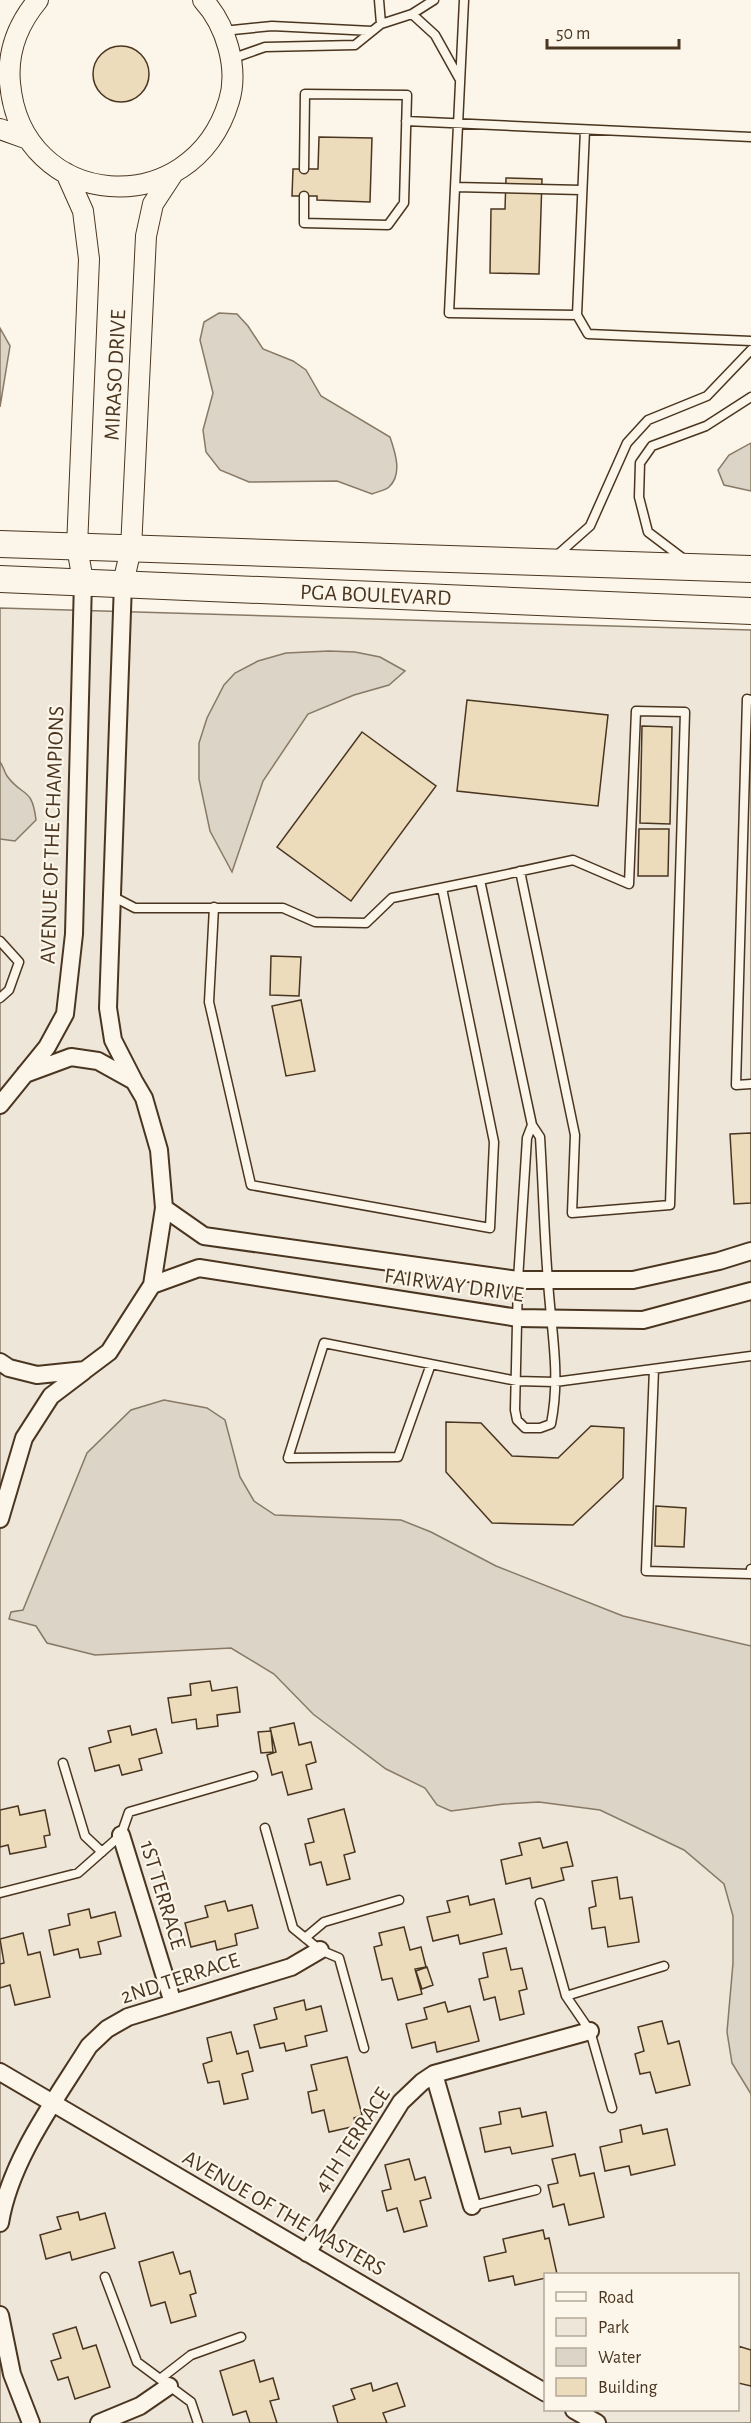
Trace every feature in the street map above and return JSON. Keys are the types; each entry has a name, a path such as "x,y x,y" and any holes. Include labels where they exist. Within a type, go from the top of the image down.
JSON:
{"main road":[{"name":"PGA BOULEVARD","path":"0,544 751,569"},
{"name":"PGA BOULEVARD","path":"0,579 751,611"}],"street":[{"path":"38,0 26,15 14,40 4,71 12,105 28,140 45,158 66,173 91,184 119,188 146,184 172,175 194,161 211,142 224,120 231,95 233,70 223,31 203,0"},
{"path":"0,129 28,140"},
{"name":"MIRASO DRIVE","path":"66,173 83,211 89,259 77,547 83,581"},
{"name":"MIRASO DRIVE","path":"123,583 131,549 146,236 153,204 172,175"},
{"name":"AVENUE OF THE CHAMPIONS","path":"0,1105 47,1047 65,1014 74,934 83,581"},
{"path":"0,1520 24,1438 51,1396 109,1352 152,1285 164,1208 159,1150 144,1098 113,1040 108,1008 110,895 123,583"},
{"path":"22,1076 71,1057 98,1061 134,1081"},
{"name":"FAIRWAY DRIVE","path":"164,1208 204,1236 518,1280 633,1280 719,1261 751,1251"},
{"name":"FAIRWAY DRIVE","path":"152,1285 199,1268 518,1318 643,1320 751,1291"},
{"path":"0,1362 9,1368 37,1375 85,1370"},
{"name":"1ST TERRACE","path":"121,1835 173,2003"},
{"name":"2ND TERRACE","path":"0,2218 15,2173 54,2104 97,2037 128,2017 291,1967 320,1950"},
{"name":"4TH TERRACE","path":"308,2253 411,2091 434,2074 590,2031"},
{"name":"AVENUE OF THE MASTERS","path":"0,2072 544,2392"},
{"path":"434,2074 472,2206"},
{"path":"0,2315 12,2374 31,2423"},
{"path":"99,2423 141,2406 165,2383"},
{"path":"577,2411 597,2423"}],"lane":[{"path":"379,0 381,24"},
{"path":"231,59 265,47 355,45 381,24 412,14 434,0"},
{"path":"464,0 448,313 577,315"},
{"path":"412,14 435,35 459,78"},
{"path":"223,31 272,26 372,30"},
{"path":"304,169 305,94 407,95 404,203 388,225 303,223 304,196"},
{"path":"406,121 751,137"},
{"path":"585,130 577,315 588,334 751,341"},
{"path":"455,187 581,190"},
{"path":"549,562 590,526 627,443 648,420 707,396 751,350"},
{"path":"695,567 648,532 639,497 640,463 652,446 706,426 751,397"},
{"path":"751,700 747,699 747,832 736,1085 751,1084"},
{"path":"110,895 135,908 283,908 315,922 366,922 392,898 442,888 520,871 573,860 629,884 636,711 686,712 670,1205 572,1213 576,1135 520,871"},
{"path":"480,880 532,1125 540,1137 548,1280 556,1348 551,1424 540,1428 525,1428 517,1420 515,1410 518,1280 527,1138 532,1125"},
{"path":"214,907 209,1002 251,1185 490,1228 494,1142 442,888"},
{"path":"0,940 19,962 9,990 0,998"},
{"path":"431,1364 398,1457 288,1458 324,1343 431,1364 517,1381 555,1382 751,1356"},
{"path":"654,1369 646,1571 751,1574 751,1569"},
{"path":"63,1763 85,1836 102,1852"},
{"path":"0,1893 78,1873 121,1835 129,1812 253,1776"},
{"path":"265,1828 293,1929 320,1950 339,1958 364,2048"},
{"path":"305,1938 324,1922 399,1900"},
{"path":"540,1904 566,1996 590,2031 612,2108"},
{"path":"566,1996 664,1966"},
{"path":"472,2206 536,2190"},
{"path":"105,2277 137,2362 191,2402 198,2423"},
{"path":"165,2383 191,2355 241,2337"}],"green space":[{"path":"0,608 751,630 751,2423 0,2423"}],"water":[{"path":"121,60 131,64 135,74 131,84 121,88 111,84 107,74 111,64"},
{"path":"219,313 237,314 263,349 293,361 306,370 321,396 390,437 396,456 397,469 396,476 389,487 372,494 337,481 249,482 220,470 206,452 203,430 213,393 200,340 204,322"},
{"path":"0,328 10,346 0,407"},
{"path":"751,443 751,491 724,485 718,470 729,455"},
{"path":"355,652 380,657 405,671 389,685 354,695 308,714 263,781 232,872 210,831 199,779 199,743 207,718 224,685 235,673 258,661 286,653"},
{"path":"0,762 7,776 29,797 34,809 36,820 15,841 0,839"},
{"path":"164,1400 207,1408 225,1420 240,1477 254,1501 275,1515 401,1520 431,1532 496,1566 623,1616 751,1646 751,2094 732,2063 727,2032 733,1963 733,1916 724,1884 684,1850 600,1810 539,1802 451,1811 437,1805 425,1788 386,1769 313,1714 274,1674 231,1648 95,1655 47,1643 36,1626 9,1619 11,1612 23,1610 87,1453 131,1410"}],"building":[{"path":"115,46 127,46 137,50 145,58 149,74 145,90 137,98 127,102 115,102 105,98 97,90 93,80 93,68 97,58 105,50"},
{"path":"319,137 372,138 370,202 317,200 317,196 292,196 293,169 318,169"},
{"path":"506,178 542,179 539,274 490,273 491,209 505,209"},
{"path":"467,700 608,715 598,806 457,791"},
{"path":"642,726 672,727 670,824 640,823"},
{"path":"362,732 436,786 351,901 277,847"},
{"path":"639,829 669,829 668,876 638,876"},
{"path":"271,956 301,957 299,996 270,995"},
{"path":"301,1000 315,1071 286,1076 272,1006"},
{"path":"751,1133 751,1203 734,1204 730,1134"},
{"path":"446,1422 481,1423 512,1456 558,1458 591,1426 624,1428 623,1478 573,1525 492,1523 446,1472"},
{"path":"656,1506 686,1508 684,1547 655,1546"},
{"path":"210,1681 212,1691 237,1687 240,1712 217,1715 218,1726 197,1729 196,1719 172,1723 168,1698 191,1695 190,1684"},
{"path":"294,1723 299,1745 311,1742 316,1762 306,1765 312,1789 288,1795 282,1772 272,1775 267,1755 276,1752 270,1728"},
{"path":"130,1726 132,1735 156,1729 162,1753 139,1759 142,1770 122,1775 119,1765 95,1771 89,1748 111,1742 108,1731"},
{"path":"271,1731 273,1752 261,1753 258,1732"},
{"path":"18,1806 20,1815 45,1810 50,1835 44,1836 46,1847 10,1854 8,1845 0,1847 0,1810"},
{"path":"344,1809 355,1852 344,1855 350,1879 327,1885 321,1862 310,1865 305,1844 314,1842 308,1819"},
{"path":"540,1838 543,1848 567,1842 573,1866 561,1868 564,1880 532,1888 530,1878 506,1884 501,1860 522,1855 519,1843"},
{"path":"617,1877 620,1899 632,1897 639,1942 608,1947 605,1927 592,1929 589,1908 596,1906 592,1881"},
{"path":"468,1896 470,1905 494,1899 502,1934 460,1944 458,1935 433,1941 427,1917 450,1912 447,1901"},
{"path":"225,1901 228,1911 252,1905 258,1928 235,1934 237,1945 217,1950 215,1941 191,1947 185,1923 208,1917 205,1906"},
{"path":"89,1909 91,1918 115,1912 121,1936 98,1942 101,1954 80,1958 78,1949 54,1955 49,1930 70,1925 68,1914"},
{"path":"404,1927 410,1950 421,1947 426,1967 415,1969 422,1994 398,2000 392,1978 382,1980 374,1947 382,1945 379,1933"},
{"path":"23,1933 28,1955 40,1952 50,1997 15,2005 10,1985 0,1988 0,1964 4,1963 0,1939"},
{"path":"506,1948 511,1970 522,1968 527,1989 519,1991 524,2014 500,2020 495,1997 484,2000 479,1979 488,1977 483,1953"},
{"path":"427,1967 433,1985 422,1989 416,1971"},
{"path":"304,2000 306,2010 321,2006 327,2031 305,2036 307,2046 286,2051 284,2043 260,2048 254,2025 277,2019 274,2008"},
{"path":"445,2002 448,2012 470,2006 479,2041 437,2052 435,2042 412,2048 406,2024 427,2019 424,2008"},
{"path":"662,2021 668,2044 679,2041 690,2085 656,2093 650,2072 640,2074 635,2054 644,2051 638,2027"},
{"path":"231,2032 237,2054 248,2051 253,2071 242,2074 248,2099 224,2104 219,2081 208,2083 203,2064 212,2061 207,2038"},
{"path":"347,2057 362,2115 354,2118 356,2126 329,2132 324,2110 312,2113 308,2092 317,2090 311,2065"},
{"path":"520,2108 522,2117 546,2112 553,2146 512,2154 510,2147 485,2152 480,2128 501,2124 499,2112"},
{"path":"641,2125 643,2134 667,2129 675,2165 631,2175 629,2166 605,2171 600,2147 622,2142 620,2130"},
{"path":"575,2154 580,2176 594,2173 604,2217 569,2225 564,2204 553,2207 548,2185 558,2183 552,2159"},
{"path":"409,2159 415,2180 425,2177 431,2198 420,2201 427,2226 404,2232 397,2208 387,2211 382,2191 391,2189 385,2165"},
{"path":"78,2212 80,2220 105,2213 115,2248 72,2260 70,2252 46,2259 40,2235 61,2229 57,2217"},
{"path":"543,2230 545,2239 549,2238 557,2273 544,2273 544,2278 515,2285 513,2276 489,2281 484,2257 506,2252 503,2239"},
{"path":"173,2252 180,2274 190,2271 196,2293 190,2295 196,2316 171,2323 165,2302 151,2306 139,2262"},
{"path":"76,2327 83,2349 96,2345 110,2387 75,2399 68,2377 58,2380 51,2361 61,2358 53,2334"},
{"path":"739,2346 751,2350 751,2386 739,2383"},
{"path":"254,2360 260,2382 273,2378 279,2399 270,2401 277,2423 250,2423 246,2411 233,2415 220,2371"},
{"path":"371,2383 373,2391 397,2383 405,2406 383,2413 387,2423 338,2423 333,2406 355,2399 351,2389"}]}
